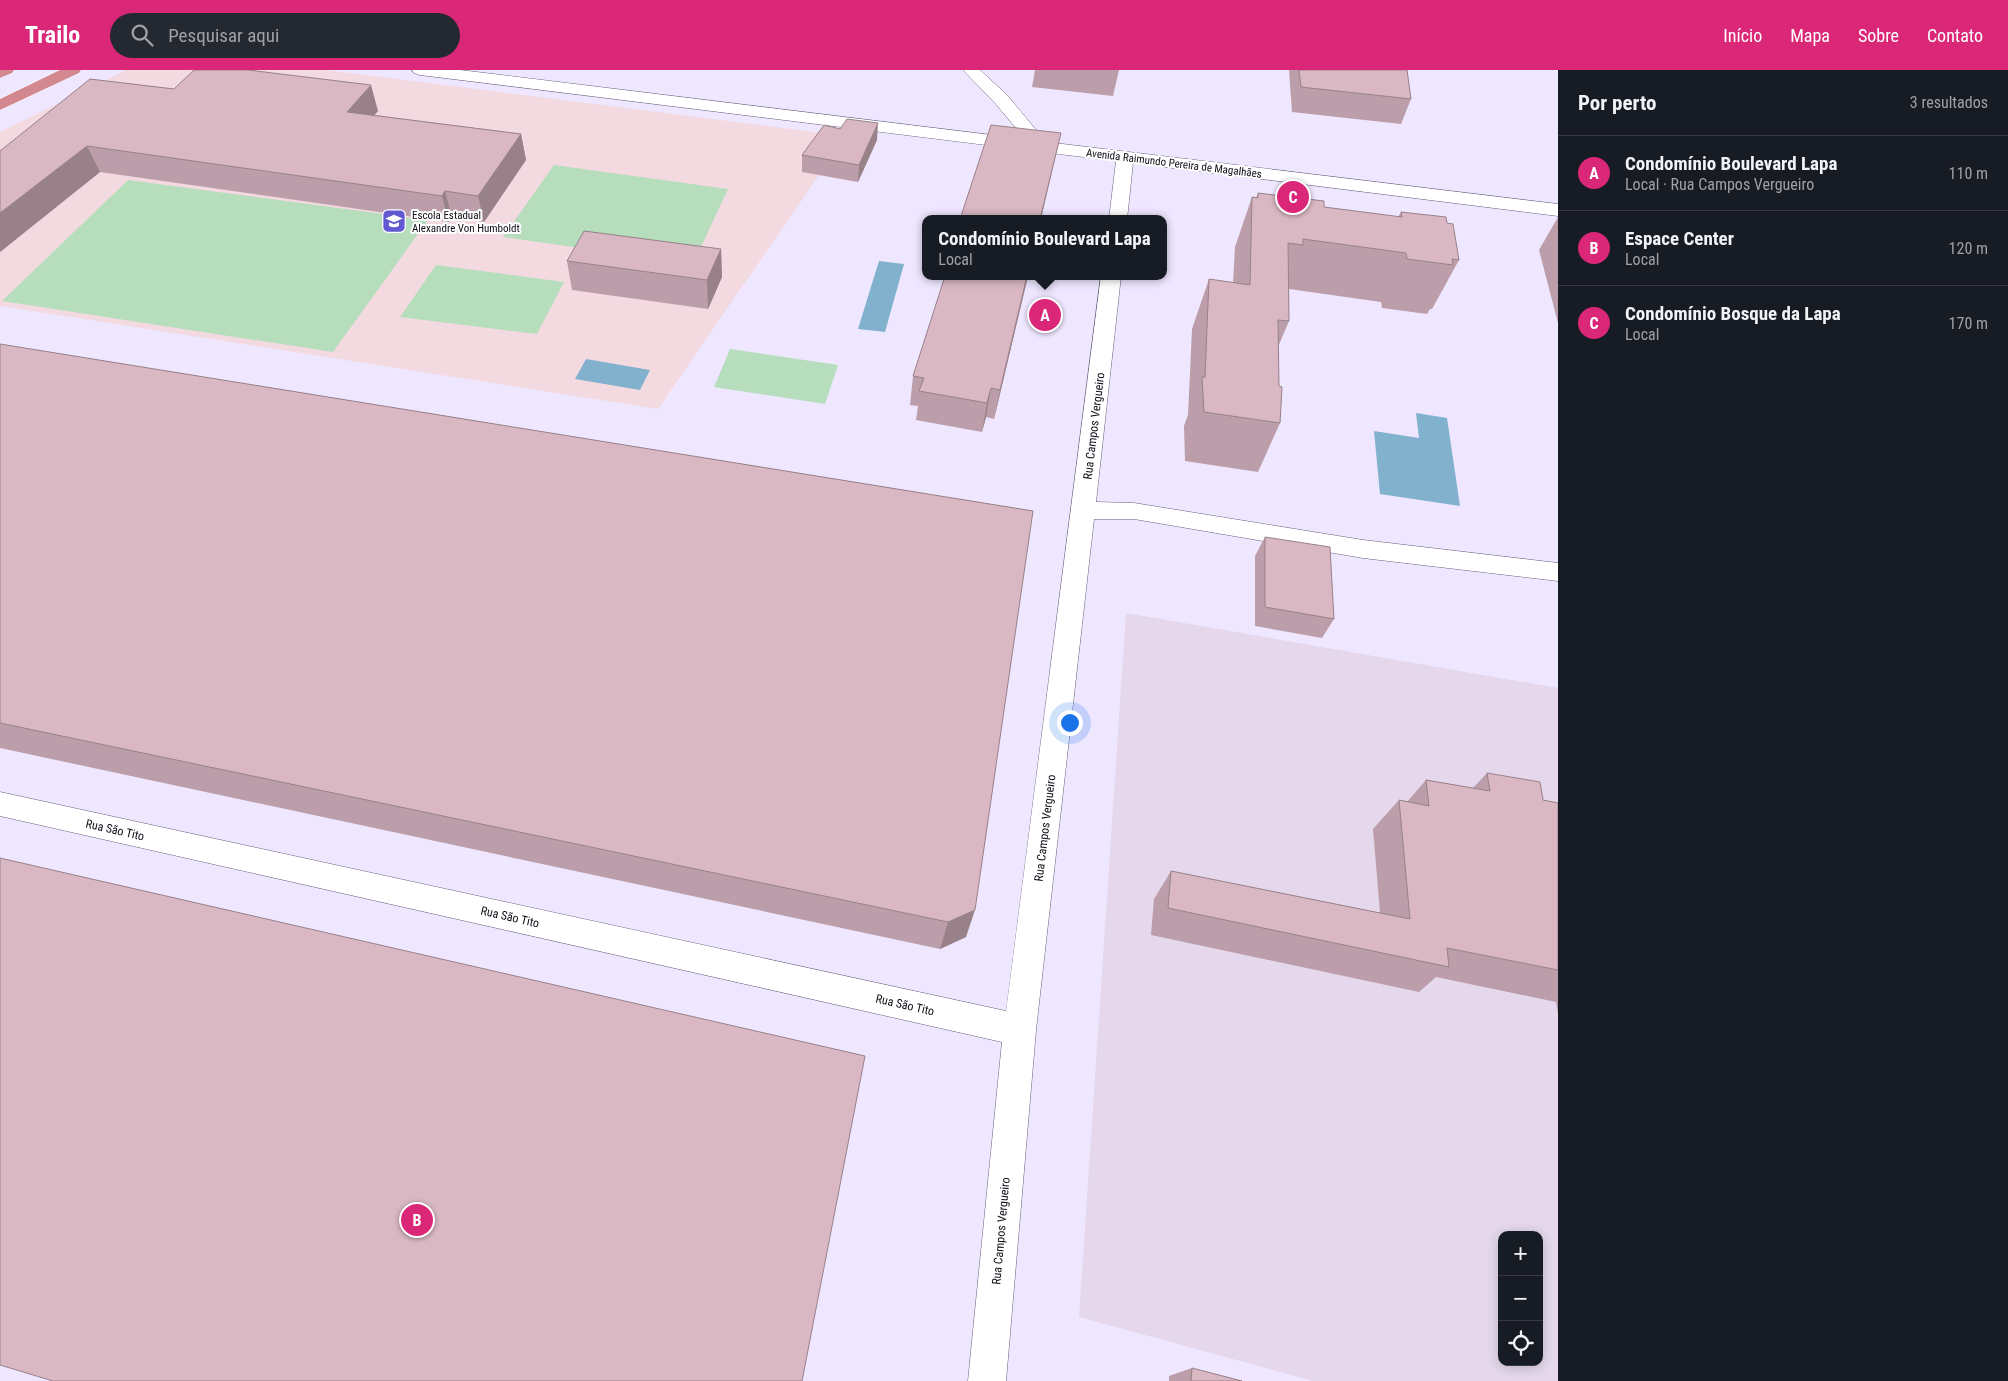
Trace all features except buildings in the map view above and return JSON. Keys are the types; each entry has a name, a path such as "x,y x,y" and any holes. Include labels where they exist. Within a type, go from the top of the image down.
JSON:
{"highway":[{"path":"0,73 6,70"},
{"path":"0,105 73,70"}],"street":[{"name":"Avenida Raimundo Pereira de Magalhães","path":"420,70 1558,210"},
{"path":"971,70 1001,99 1039,146"},
{"path":"1118,215 1125,157"},
{"name":"Rua Campos Vergueiro","path":"987,1381 1020,1030 1111,280"},
{"path":"1084,510 1134,511 1363,549 1558,572"},
{"name":"Rua São Tito","path":"0,804 1020,1030"}],"shaded area":[{"name":"Escola Estadual Alexandre Von Humboldt","path":"126,70 327,70 846,136 658,409 0,306 0,132"},
{"path":"1126,613 1558,688 1558,1381 1313,1381 1079,1317"}],"green space":[{"path":"554,165 728,189 693,264 503,237"},
{"path":"128,180 428,220 333,352 2,301"},
{"path":"436,265 564,282 537,334 400,317"},
{"path":"730,349 838,365 825,404 714,387"}],"water":[{"path":"879,261 904,264 885,332 858,329"},
{"path":"586,359 650,370 640,390 575,379"},
{"path":"1416,413 1447,418 1460,506 1380,494 1374,431 1419,438"}],"place":[{"name":"Condomínio Bosque da Lapa","path":"1293,197"},
{"name":"Escola Estadual Alexandre Von Humboldt","path":"394,221"},
{"name":"Condomínio Boulevard Lapa","path":"1045,315"},
{"name":"Espace Center","path":"417,1220"}]}
